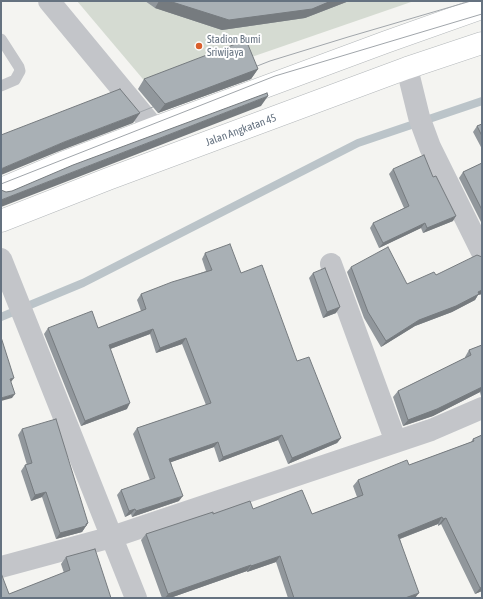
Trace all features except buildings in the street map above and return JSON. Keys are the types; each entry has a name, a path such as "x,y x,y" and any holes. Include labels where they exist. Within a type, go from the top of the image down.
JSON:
{"main road":[{"path":"1,189 62,163 154,128 482,8"},
{"name":"Jalan Angkatan 45","path":"1,222 108,179 407,68 482,43"}],"street":[{"path":"49,1 154,128"},
{"path":"407,68 419,117 430,147 482,252"},
{"path":"1,259 136,598"},
{"path":"331,264 396,442"},
{"path":"1,566 112,537 431,430 482,408"}],"lane":[{"path":"1,39 20,71 15,80 1,86"}],"shaded area":[{"name":"Stadion Bumi Sriwijaya","path":"77,1 414,1 153,91"}],"waterway":[{"path":"1,317 83,283 358,143 482,101"}],"tram line":[{"path":"247,70 270,61 471,1"},
{"path":"1,184 275,76 482,14"},
{"path":"130,116 163,103"}],"place":[{"name":"Stadion Bumi Sriwijaya","path":"199,46"}]}
